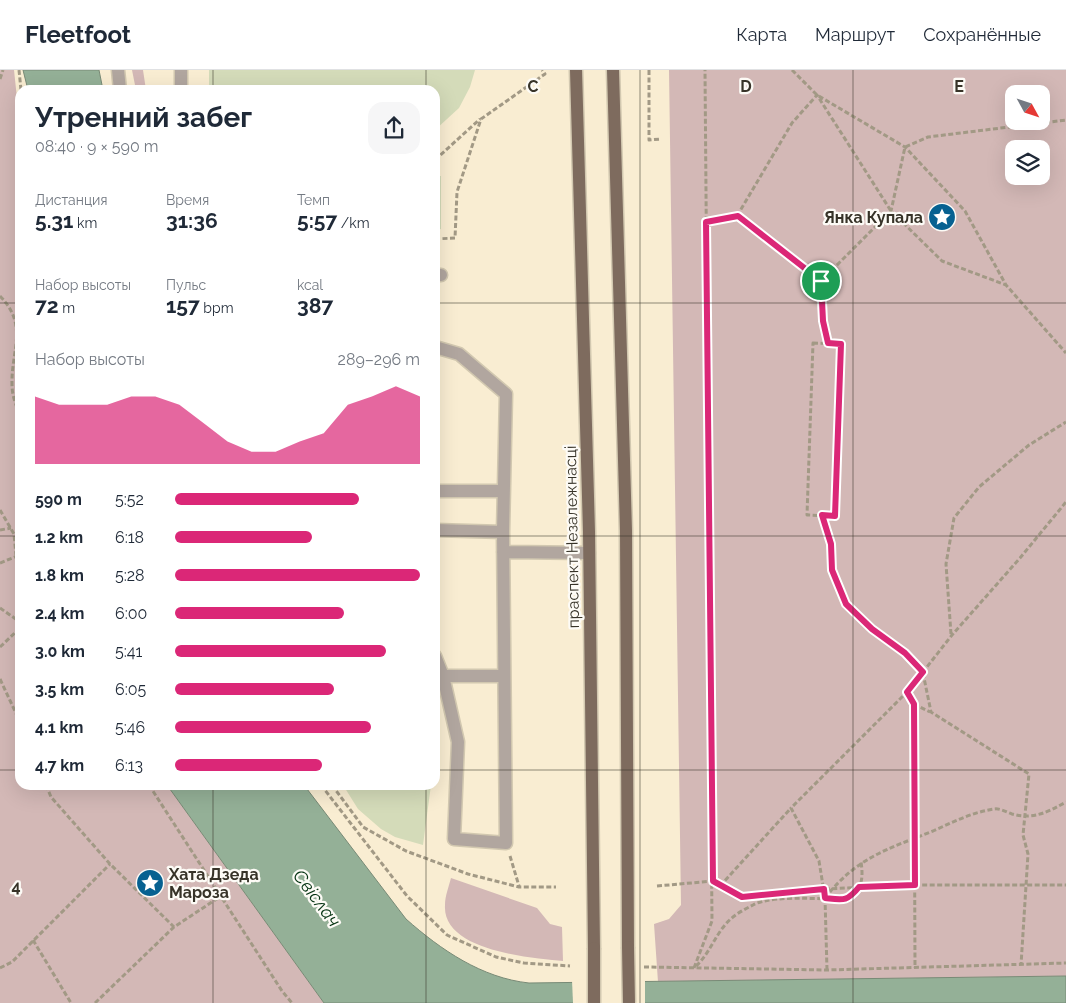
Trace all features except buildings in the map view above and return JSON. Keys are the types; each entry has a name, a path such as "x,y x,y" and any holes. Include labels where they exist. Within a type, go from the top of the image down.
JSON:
{"main road":[{"name":"праспект Незалежнасці","path":"576,70 589,553 594,1003"},
{"path":"613,70 626,531 629,1003"}],"lane":[{"path":"118,70 120,85"},
{"path":"181,70 181,85"},
{"path":"440,348 459,354 506,394 503,532 506,843 454,839 458,742 440,668"},
{"path":"440,491 504,491"},
{"path":"440,530 503,532"},
{"path":"503,552 589,553"},
{"path":"443,676 504,676"}],"path":[{"path":"0,79 3,70"},
{"path":"19,70 20,85"},
{"path":"440,156 481,119 545,74 542,70"},
{"path":"649,70 649,140 661,139"},
{"path":"694,968 712,921 713,881 704,70"},
{"path":"792,70 817,95 891,211 942,261 1006,285"},
{"path":"738,216 792,123 817,95"},
{"path":"817,95 905,147 965,212 1006,285 1066,353"},
{"path":"440,239 455,238 457,192 481,119"},
{"path":"905,147 928,137 1066,120"},
{"path":"828,343 823,321 821,281 891,211 905,147"},
{"path":"706,222 738,216 821,281"},
{"path":"0,296 11,308 15,324"},
{"path":"813,342 841,344 835,516 822,515 807,515 813,342"},
{"path":"15,363 12,386 15,397"},
{"path":"952,634 946,564 954,518 979,487 1029,445 1066,422"},
{"path":"720,886 791,808 907,692 952,634 1020,558 1066,502"},
{"path":"0,510 11,528 15,539"},
{"path":"822,515 831,544 832,570 846,604 872,629 905,653 923,672 930,712"},
{"path":"0,530 11,528"},
{"path":"0,563 15,556"},
{"path":"0,608 15,618"},
{"path":"0,647 15,633"},
{"path":"0,679 15,711"},
{"path":"907,692 914,704 915,968"},
{"path":"914,704 1029,774 1023,835 1028,854 1021,965"},
{"path":"48,790 51,798 110,864 174,927"},
{"path":"152,790 292,1003"},
{"path":"325,790 407,896 447,935 496,957 524,963 570,966"},
{"path":"336,790 363,827 406,851 468,874 519,887 556,887"},
{"path":"825,898 861,862 914,836 979,812 997,808 1025,817 1046,813 1066,802"},
{"path":"791,808 819,861 825,898 827,970"},
{"path":"506,843 519,887"},
{"path":"694,968 702,960 725,924 756,903 781,898 842,900 851,898 859,887 864,875 861,862"},
{"path":"0,968 12,962 110,864"},
{"path":"657,886 713,881 742,897 833,888 915,885 1066,886"},
{"path":"95,1003 174,927 221,896"},
{"path":"33,940 71,1003"},
{"path":"644,967 827,970 1066,963"}],"shaded area":[{"path":"0,70 14,70 16,85 15,790 171,790 324,1003 0,1003"},
{"path":"132,70 143,70 145,85 135,85"},
{"path":"669,70 1066,70 1066,976 658,982 654,924 669,919 681,905"},
{"path":"451,878 537,908 550,924 562,927 563,961 511,954 491,949 473,942 458,933 448,920 445,905"}],"water":[{"path":"23,70 99,70 102,85 27,85"},
{"name":"Свіслач","path":"171,790 308,790 406,919 433,941 463,961 479,969 512,980 529,983 1066,976 1066,1003 324,1003"}],"pier":[{"path":"645,979 645,1003 573,1003 572,980"}],"place":[{"name":"Янка Купала","path":"942,217"},
{"name":"Хата Дзеда Мароза","path":"150,883"}],"route":[{"path":"738,216 821,281 823,321 828,343 841,344 835,516 822,515 831,544 832,570 846,604 872,629 905,653 923,672 907,692 914,704 915,885 859,887 851,898 842,900 825,898 824,889 742,897 713,881 706,222 738,216"}]}
